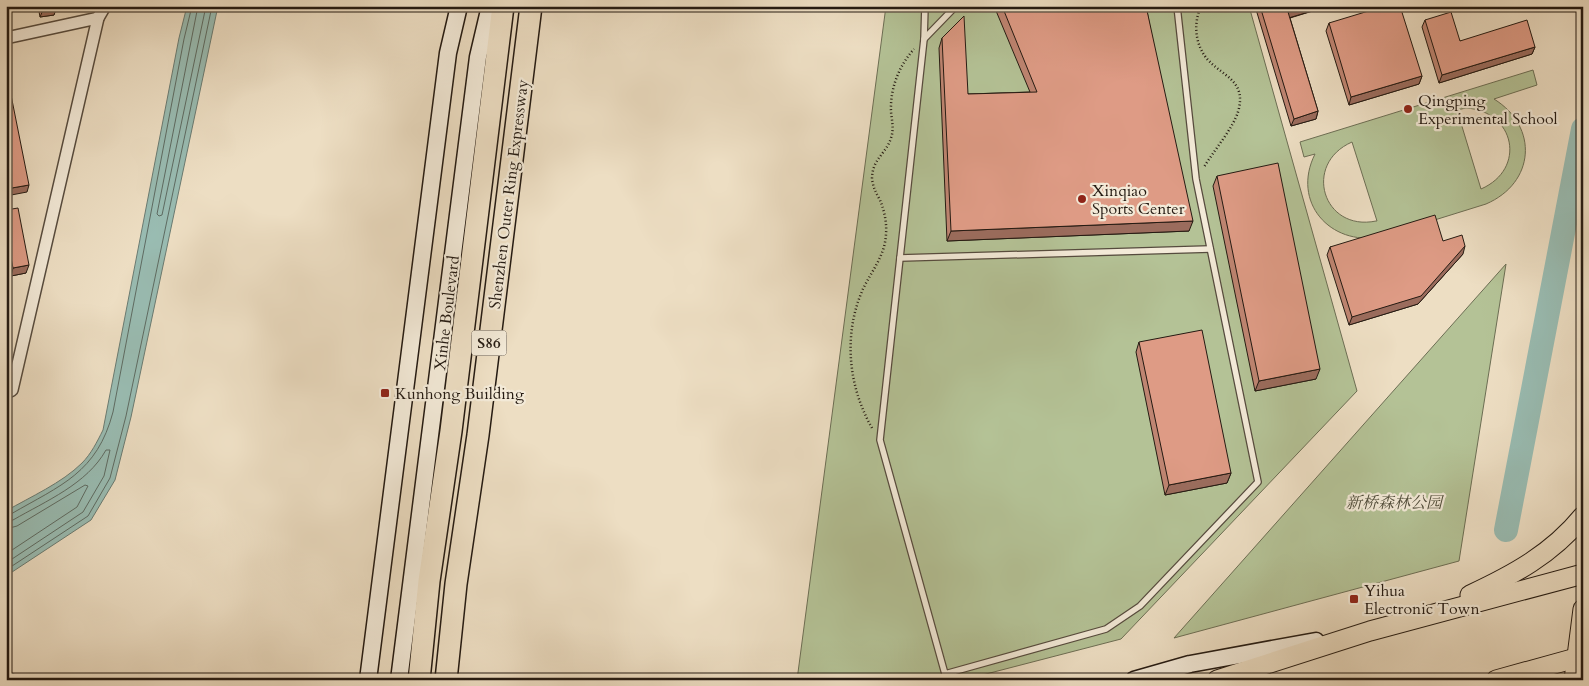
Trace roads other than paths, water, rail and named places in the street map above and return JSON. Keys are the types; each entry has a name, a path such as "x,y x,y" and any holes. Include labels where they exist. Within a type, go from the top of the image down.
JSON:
{"highway":[{"name":"Shenzhen Outer Ring Expressway","path":"419,680 429,581 451,431 503,6"},
{"name":"Shenzhen Outer Ring Expressway","path":"446,680 456,584 478,435 531,6"}],"main road":[{"name":"Xinhe Boulevard","path":"368,680 448,54 459,6"},
{"name":"Xinhe Boulevard","path":"399,680 478,57 490,6"},
{"path":"1426,616 1507,578 1525,567 1550,550 1583,516"},
{"path":"1217,680 1370,631 1583,574"},
{"path":"1574,680 1579,657 1583,609"},
{"path":"1134,680 1190,664 1370,631"},
{"path":"1496,680 1579,657"}],"street":[{"path":"9,392 98,18 104,6"},
{"path":"6,38 98,18"},
{"path":"6,359 9,392"}],"lane":[{"path":"925,6 924,39 880,440 945,674 1106,629 1140,606 1258,482 1196,179 1178,6"},
{"path":"924,39 956,6"},
{"path":"900,258 1210,249"}],"water":[{"path":"187,6 218,6 131,417 115,480 91,520 6,576 6,511 74,470 88,456 103,430 179,38"},
{"path":"6,671 29,680 6,680"}],"waterway":[{"path":"1506,530 1583,129"}],"place":[{"name":"Qingping Experimental School","path":"1408,109"},
{"name":"Xinqiao Sports Center","path":"1082,199"},
{"name":"Kunhong Building","path":"385,393"},
{"name":"Yihua Electronic Town","path":"1354,599"}],"park label":[{"name":"新桥森林公园","path":"1394,502"}]}
